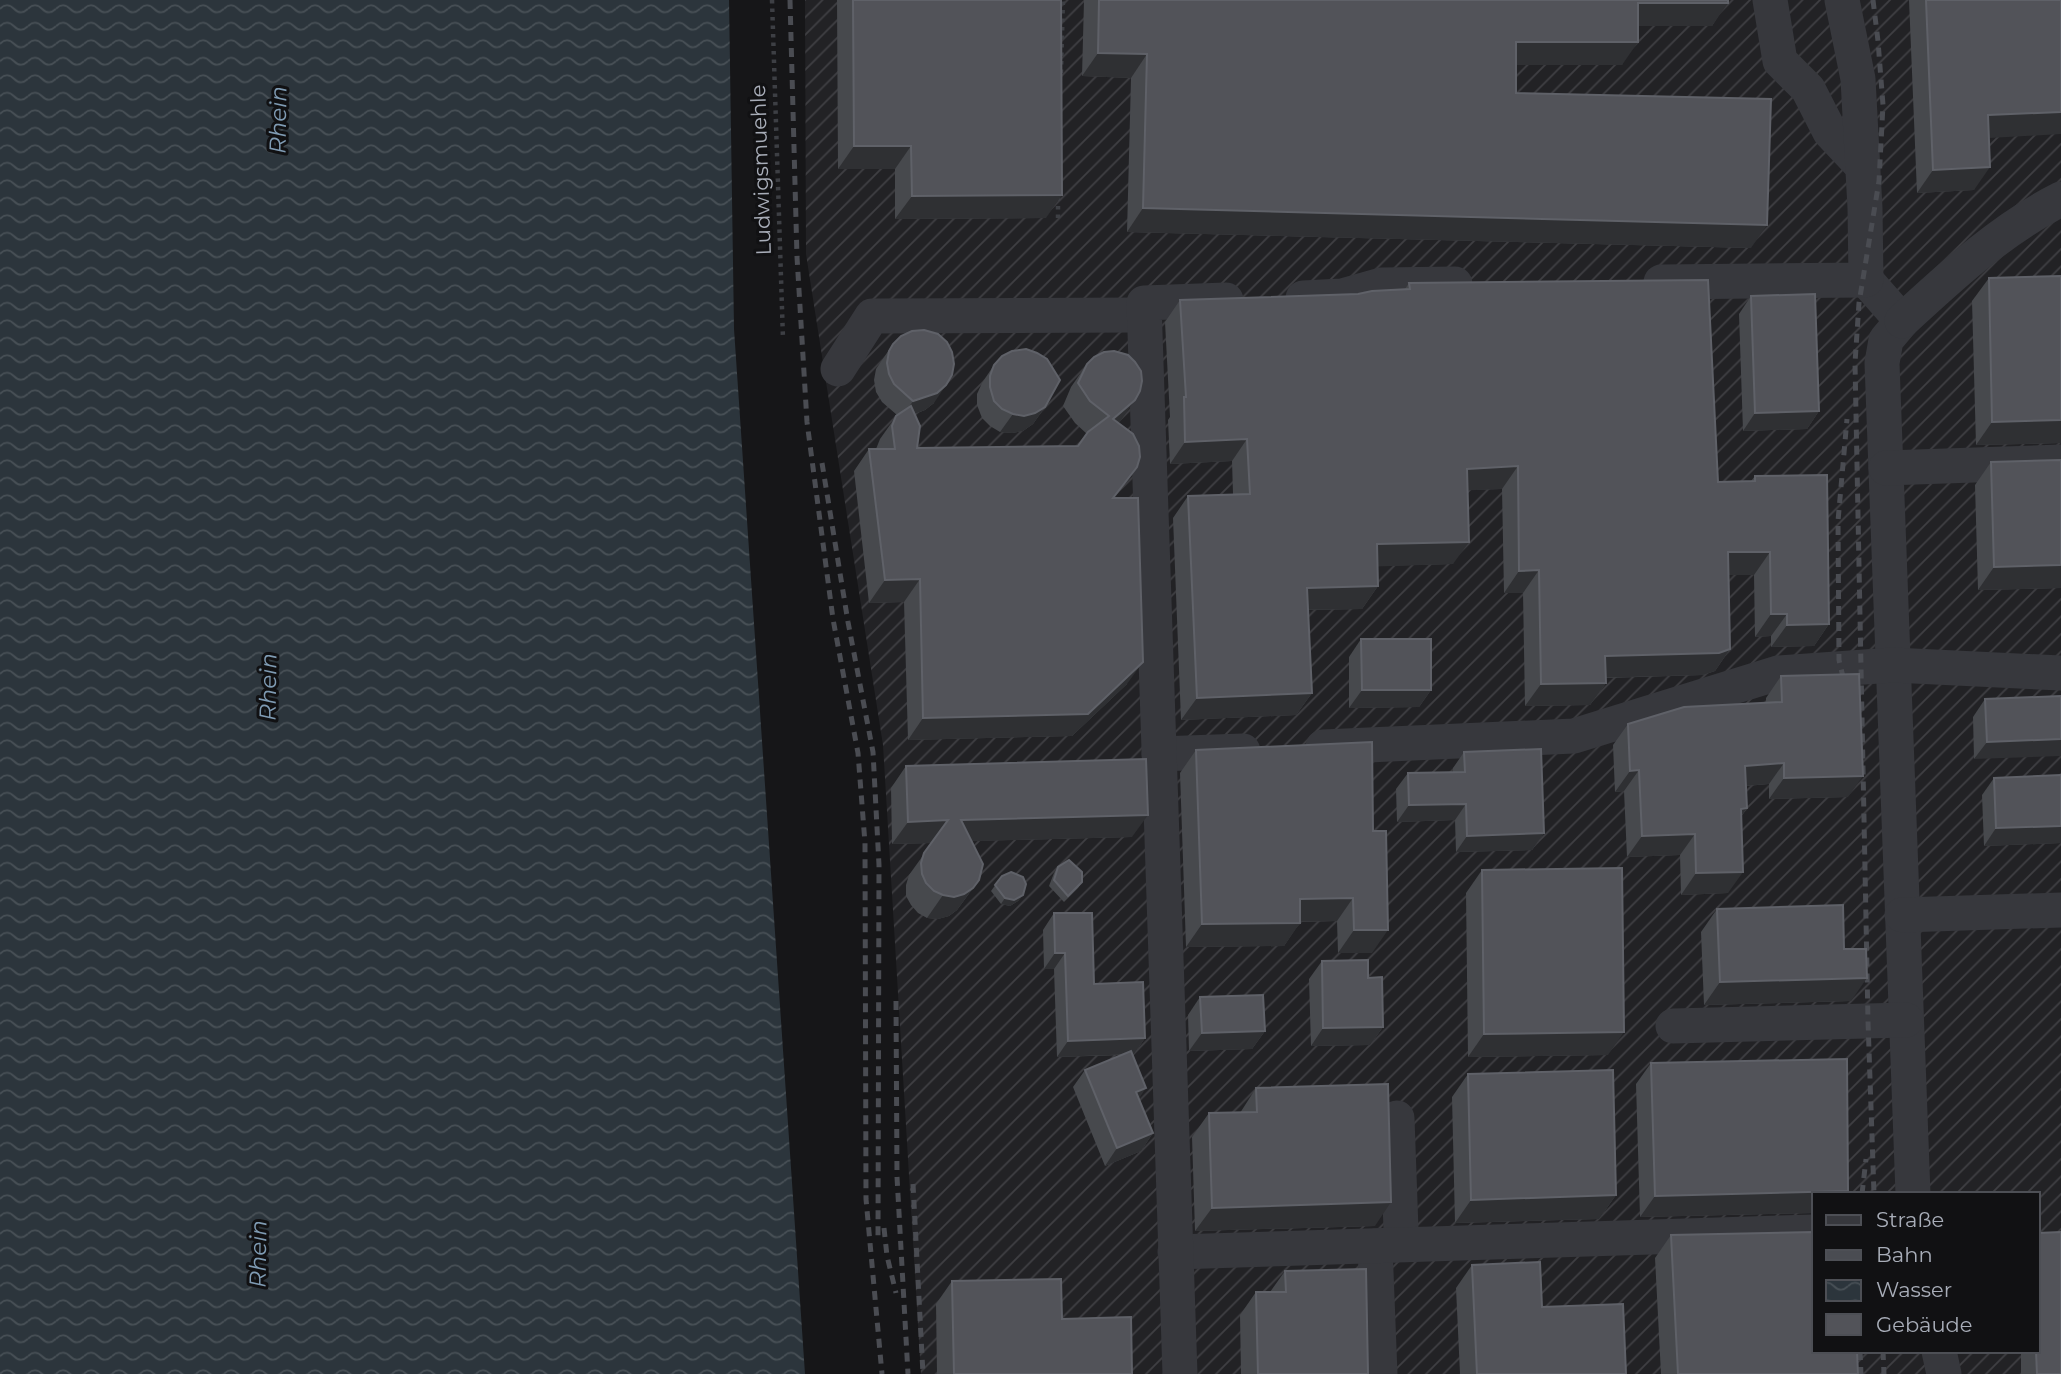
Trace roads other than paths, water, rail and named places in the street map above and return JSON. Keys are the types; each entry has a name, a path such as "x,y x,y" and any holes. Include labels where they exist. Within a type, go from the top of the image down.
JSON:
{"street":[{"path":"1770,0 1780,61 1808,89 1830,132 1863,167"},
{"path":"1842,0 1858,79 1866,280 1902,321"},
{"path":"1913,1192 1882,363 1886,340 1902,321 1968,261 2018,225 2061,199"},
{"path":"1628,282 1866,280"},
{"path":"1180,1374 1144,303 1342,296 1381,285 1491,284"},
{"path":"838,369 872,316 1144,315"},
{"path":"1886,468 2061,461"},
{"path":"1159,754 1574,736 1778,673 1893,665 2061,673"},
{"path":"1902,915 2061,910"},
{"path":"1673,1026 1906,1020"},
{"path":"1380,1374 1386,1246 1401,1230 1397,1118"},
{"path":"1175,1252 1812,1232"},
{"path":"1939,1353 1944,1374"}],"water":[{"name":"Rhein","path":"0,0 729,0 734,329 805,1374 0,1374"}],"railway":[{"path":"790,0 797,257 807,422 833,619 858,753 865,843 866,1199 882,1374"},
{"path":"1873,0 1883,105 1879,181 1859,303 1855,363 1874,1192"},
{"path":"1847,419 1838,521 1839,660 1847,694"},
{"path":"822,463 873,752 879,865 878,1239"},
{"path":"896,1001 897,1177 908,1374"},
{"path":"1862,1192 1866,1159"},
{"path":"913,1184 923,1374"},
{"path":"884,1228 887,1256 896,1293"},
{"path":"1860,1353 1861,1374"},
{"path":"1883,1353 1884,1374"}]}
